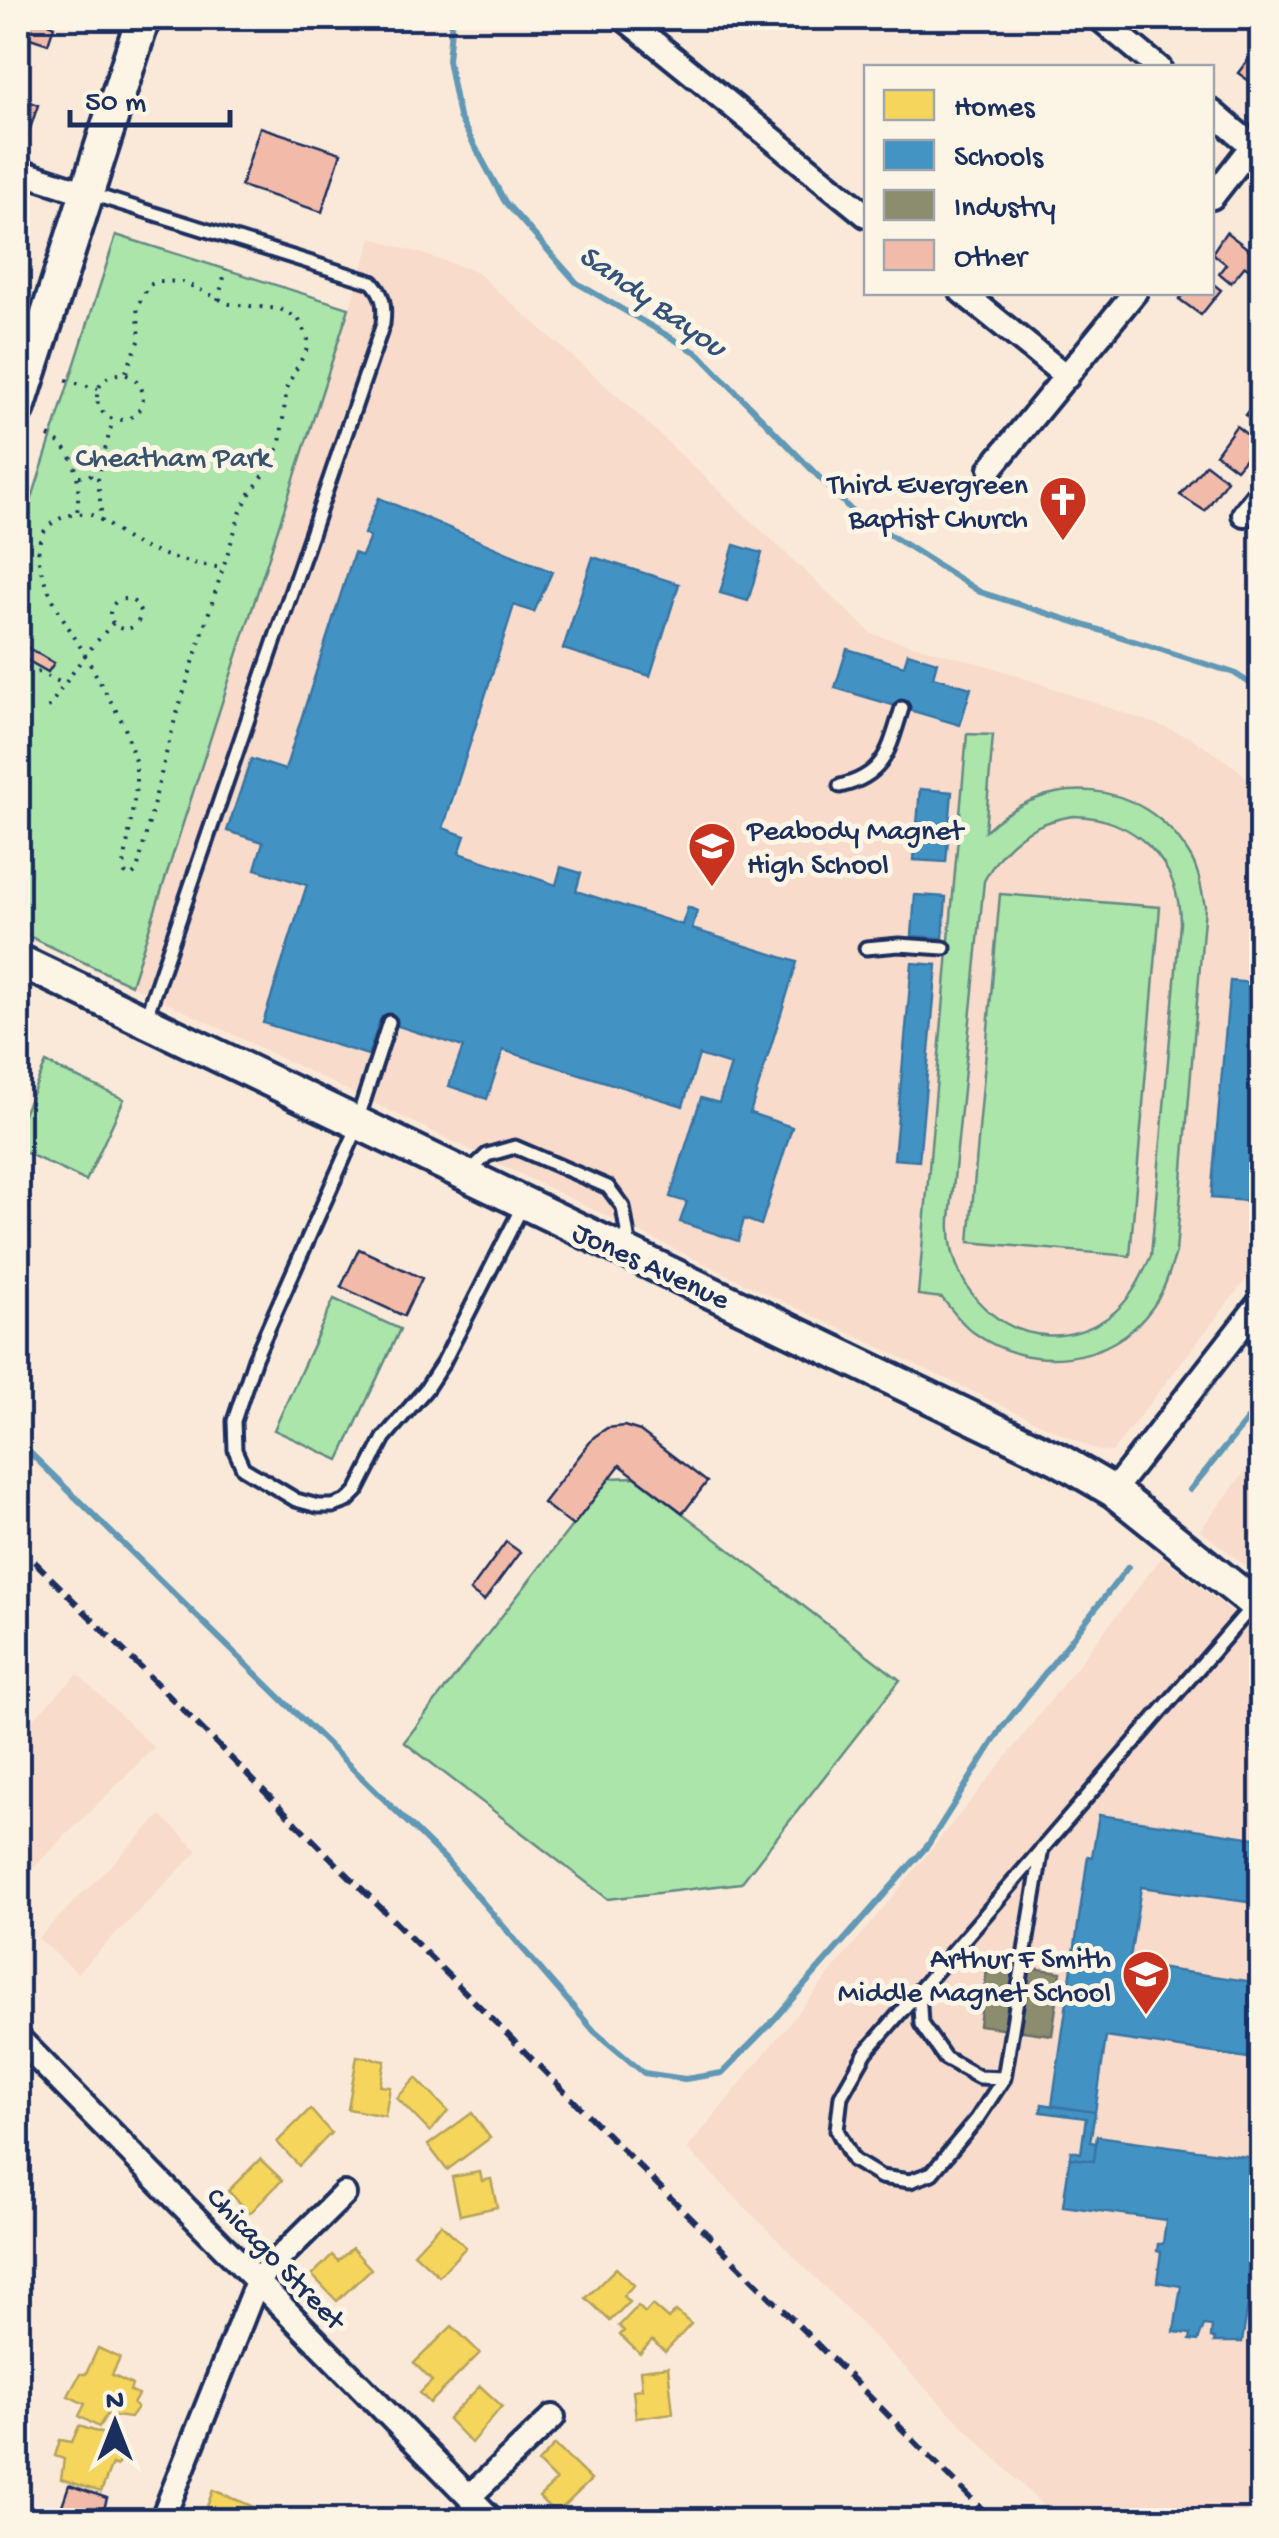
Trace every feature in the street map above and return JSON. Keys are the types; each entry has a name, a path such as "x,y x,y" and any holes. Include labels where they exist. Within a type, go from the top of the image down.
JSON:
{"main road":[{"path":"18,408 143,18"}],"street":[{"path":"624,18 864,213"},
{"path":"1100,18 1155,65"},
{"path":"1214,113 1258,145 1214,195"},
{"path":"18,170 87,193"},
{"path":"966,295 1067,378"},
{"path":"991,468 1133,295"},
{"path":"1244,514 1262,491"},
{"name":"Jones Avenue","path":"18,960 1058,1459 1113,1491 1258,1607"},
{"path":"1113,1491 1262,1300"},
{"name":"Chicago Street","path":"18,2038 492,2520"},
{"path":"162,2520 258,2279 344,2194"},
{"path":"470,2497 553,2417"}],"lane":[{"path":"87,193 372,282 381,292 385,306 377,342 145,1021"},
{"path":"840,786 874,773 884,758 902,708"},
{"path":"866,948 944,948"},
{"path":"388,1022 358,1123 255,1358 234,1422 235,1450 243,1468 296,1500 318,1506 333,1506 357,1492 384,1438 443,1363 524,1202"},
{"path":"466,1175 487,1155 515,1148 608,1187 623,1207 630,1254"},
{"path":"1260,1202 1258,1232 1262,1246"},
{"path":"1042,1848 1004,2078 978,2119 932,2173 910,2181 881,2177 853,2160 837,2130 841,2096 866,2052 1042,1848 1258,1607"},
{"path":"1262,1690 1257,1704 1262,1724"},
{"path":"919,1990 922,2024 945,2058 978,2077 1004,2078"}],"path":[{"path":"218,300 226,269"},
{"path":"125,374 140,339 138,307 149,286 170,279 218,300 288,311 298,318 308,339 306,351 287,386 280,444 272,464 249,494 224,568 173,726 131,877 125,874 124,866 136,787 132,743 45,584 37,561 46,529 53,522 77,514 95,516 136,544 160,554 224,568"},
{"path":"125,374 142,388 142,402 128,418 113,418 101,409 98,390 110,376 125,374"},
{"path":"66,380 98,390"},
{"path":"102,522 97,490 113,418"},
{"path":"48,436 67,450 80,476 77,514"},
{"path":"80,476 89,476 101,465"},
{"path":"129,600 137,606 140,615 135,624 121,628 113,623 110,614 116,602 129,600"},
{"path":"48,708 113,623"},
{"path":"18,663 64,684"}],"shaded area":[{"name":"Peabody Magnet High School","path":"372,238 475,271 631,408 872,634 992,667 1170,729 1193,739 1239,770 1261,794 1261,1260 1112,1452 1098,1451 761,1291 131,985"},
{"path":"1261,1451 1261,1578 1200,1530"},
{"path":"1162,1557 1261,1635 1261,2520 1057,2520 687,2149 1012,1750"},
{"path":"78,1674 154,1748 28,1873 18,1861 18,1734"},
{"path":"161,1815 198,1851 77,1973 38,1938"}],"green space":[{"name":"Cheatham Park","path":"116,235 349,308 131,985 18,931 18,542"},
{"path":"967,734 993,735 985,831 1036,798 1093,791 1120,797 1146,809 1169,828 1195,866 1205,906 1176,1252 1160,1295 1135,1327 1092,1352 1068,1357 1018,1354 995,1345 969,1328 942,1298 918,1295","holes":["1074,816 1096,818 1134,834 1150,847 1163,863 1178,901 1180,923 1151,1256 1134,1290 1115,1312 1078,1332 1050,1335 1023,1331 998,1319 977,1300 962,1277 952,1249 950,1219 984,881 1010,845 1032,829"]},
{"path":"1000,894 1160,907 1130,1256 969,1242"},
{"path":"46,1063 124,1099 86,1181 18,1149 18,1125"},
{"path":"334,1299 400,1329 339,1460 274,1430"},
{"path":"635,1477 900,1680 741,1883 608,1899 404,1742 609,1478"}],"building: Homes":[{"path":"357,2056 385,2061 380,2086 390,2087 385,2116 348,2109"},
{"path":"416,2078 448,2111 430,2132 397,2098"},
{"path":"310,2109 331,2133 299,2166 277,2142"},
{"path":"472,2113 490,2138 447,2170 428,2145"},
{"path":"260,2159 282,2180 250,2213 228,2191"},
{"path":"480,2172 482,2181 491,2179 497,2207 460,2215 452,2177"},
{"path":"441,2224 466,2247 439,2276 414,2253"},
{"path":"352,2248 371,2269 337,2301 312,2275 332,2255 338,2261"},
{"path":"616,2268 634,2285 623,2296 629,2302 610,2321 586,2298"},
{"path":"652,2305 668,2319 676,2311 691,2324 665,2352 652,2340 640,2354 620,2335 624,2331 619,2326 638,2306 645,2313"},
{"path":"452,2326 480,2353 430,2403 420,2393 432,2381 414,2363"},
{"path":"98,2348 120,2358 112,2375 132,2385 130,2391 138,2395 133,2404 137,2408 130,2418 106,2415 99,2427 79,2416 85,2404 68,2396 80,2374 86,2374"},
{"path":"668,2367 673,2413 636,2418 633,2390 642,2389 640,2370"},
{"path":"480,2386 502,2406 471,2443 448,2419"},
{"path":"79,2426 122,2440 117,2453 122,2456 117,2466 112,2464 101,2492 61,2479 64,2459 55,2456 60,2440 72,2442"},
{"path":"555,2445 591,2480 556,2514 539,2497 556,2481 538,2463"},
{"path":"213,2490 261,2510 257,2520 202,2520"}],"building: Schools":[{"name":"Peabody Magnet High School","path":"379,498 552,572 534,612 514,605 443,828 465,836 459,853 556,885 561,867 581,873 576,891 682,925 688,907 697,911 692,929 797,962 750,1113 792,1127 761,1225 744,1219 738,1241 680,1222 687,1202 670,1197 701,1098 719,1103 731,1065 699,1055 683,1106 503,1050 487,1099 449,1086 463,1047 380,1020 368,1055 263,1023 307,885 255,869 263,842 227,831 251,759 285,770 354,553 362,556 370,537 364,534"},
{"path":"734,545 762,553 748,601 720,593"},
{"path":"593,557 679,584 650,676 563,649"},
{"path":"847,649 904,666 908,653 937,662 933,677 971,688 960,725 835,688"},
{"path":"920,789 952,792 946,862 914,860"},
{"path":"915,895 946,897 943,938 912,936"},
{"path":"912,963 937,965 919,1161 894,1159"},
{"path":"1230,981 1262,984 1262,1202 1211,1198"},
{"path":"1262,1736 1262,1757 1250,1748"},
{"name":"Arthur F Smith Middle Magnet School","path":"1099,1815 1262,1839 1262,1904 1141,1887 1129,1964 1262,1983 1262,2060 1106,2037 1095,2112 1052,2106 1088,1856 1092,1857"},
{"path":"1042,2104 1095,2112 1090,2142 1096,2143 1094,2161 1070,2158 1071,2151 1081,2153 1086,2118 1041,2112"},
{"path":"1097,2136 1262,2159 1262,2300 1249,2299 1242,2342 1214,2342 1212,2326 1204,2325 1198,2341 1190,2340 1191,2334 1174,2332 1181,2286 1157,2282 1161,2252 1157,2251 1158,2244 1163,2244 1166,2220 1063,2206 1070,2158 1094,2161"}],"building: Industry":[{"path":"988,1962 1061,1972 1052,2035 979,2025"}],"building: Other":[{"path":"18,18 52,18 50,24 54,26 48,44 18,34"},
{"path":"1262,41 1262,90 1238,73"},
{"path":"18,98 38,105 30,129 18,125"},
{"path":"260,127 341,153 322,212 241,186"},
{"path":"1226,232 1259,257 1231,283 1219,273 1226,264 1214,250"},
{"path":"1214,285 1221,290 1201,315 1179,299 1183,295 1214,295"},
{"path":"1262,393 1262,427 1245,415"},
{"path":"1236,426 1258,443 1236,469 1216,454"},
{"path":"1206,464 1227,480 1205,511 1180,495"},
{"path":"23,645 54,663 48,672 18,655"},
{"path":"359,1249 422,1278 404,1316 341,1287"},
{"path":"624,1426 640,1431 707,1482 683,1513 620,1465 573,1526 543,1503 594,1437 607,1428"},
{"path":"506,1542 520,1552 484,1601 470,1591"},
{"path":"69,2485 107,2498 101,2520 57,2520"}],"waterway":[{"name":"Sandy Bayou","path":"452,18 448,60 459,117 505,202 577,283 699,354 851,510 980,592 1234,673 1262,691"},
{"path":"1190,1490 1262,1402"},
{"path":"18,1441 445,1859 595,2032 644,2073 685,2079 722,2073 928,1845 1002,1728 1128,1567"}],"railway":[{"path":"18,1545 993,2520"}],"place":[{"name":"Third Evergreen Baptist Church","path":"1063,542"},
{"name":"Peabody Magnet High School","path":"712,888"},
{"name":"Arthur F Smith Middle Magnet School","path":"1146,2016"}]}
